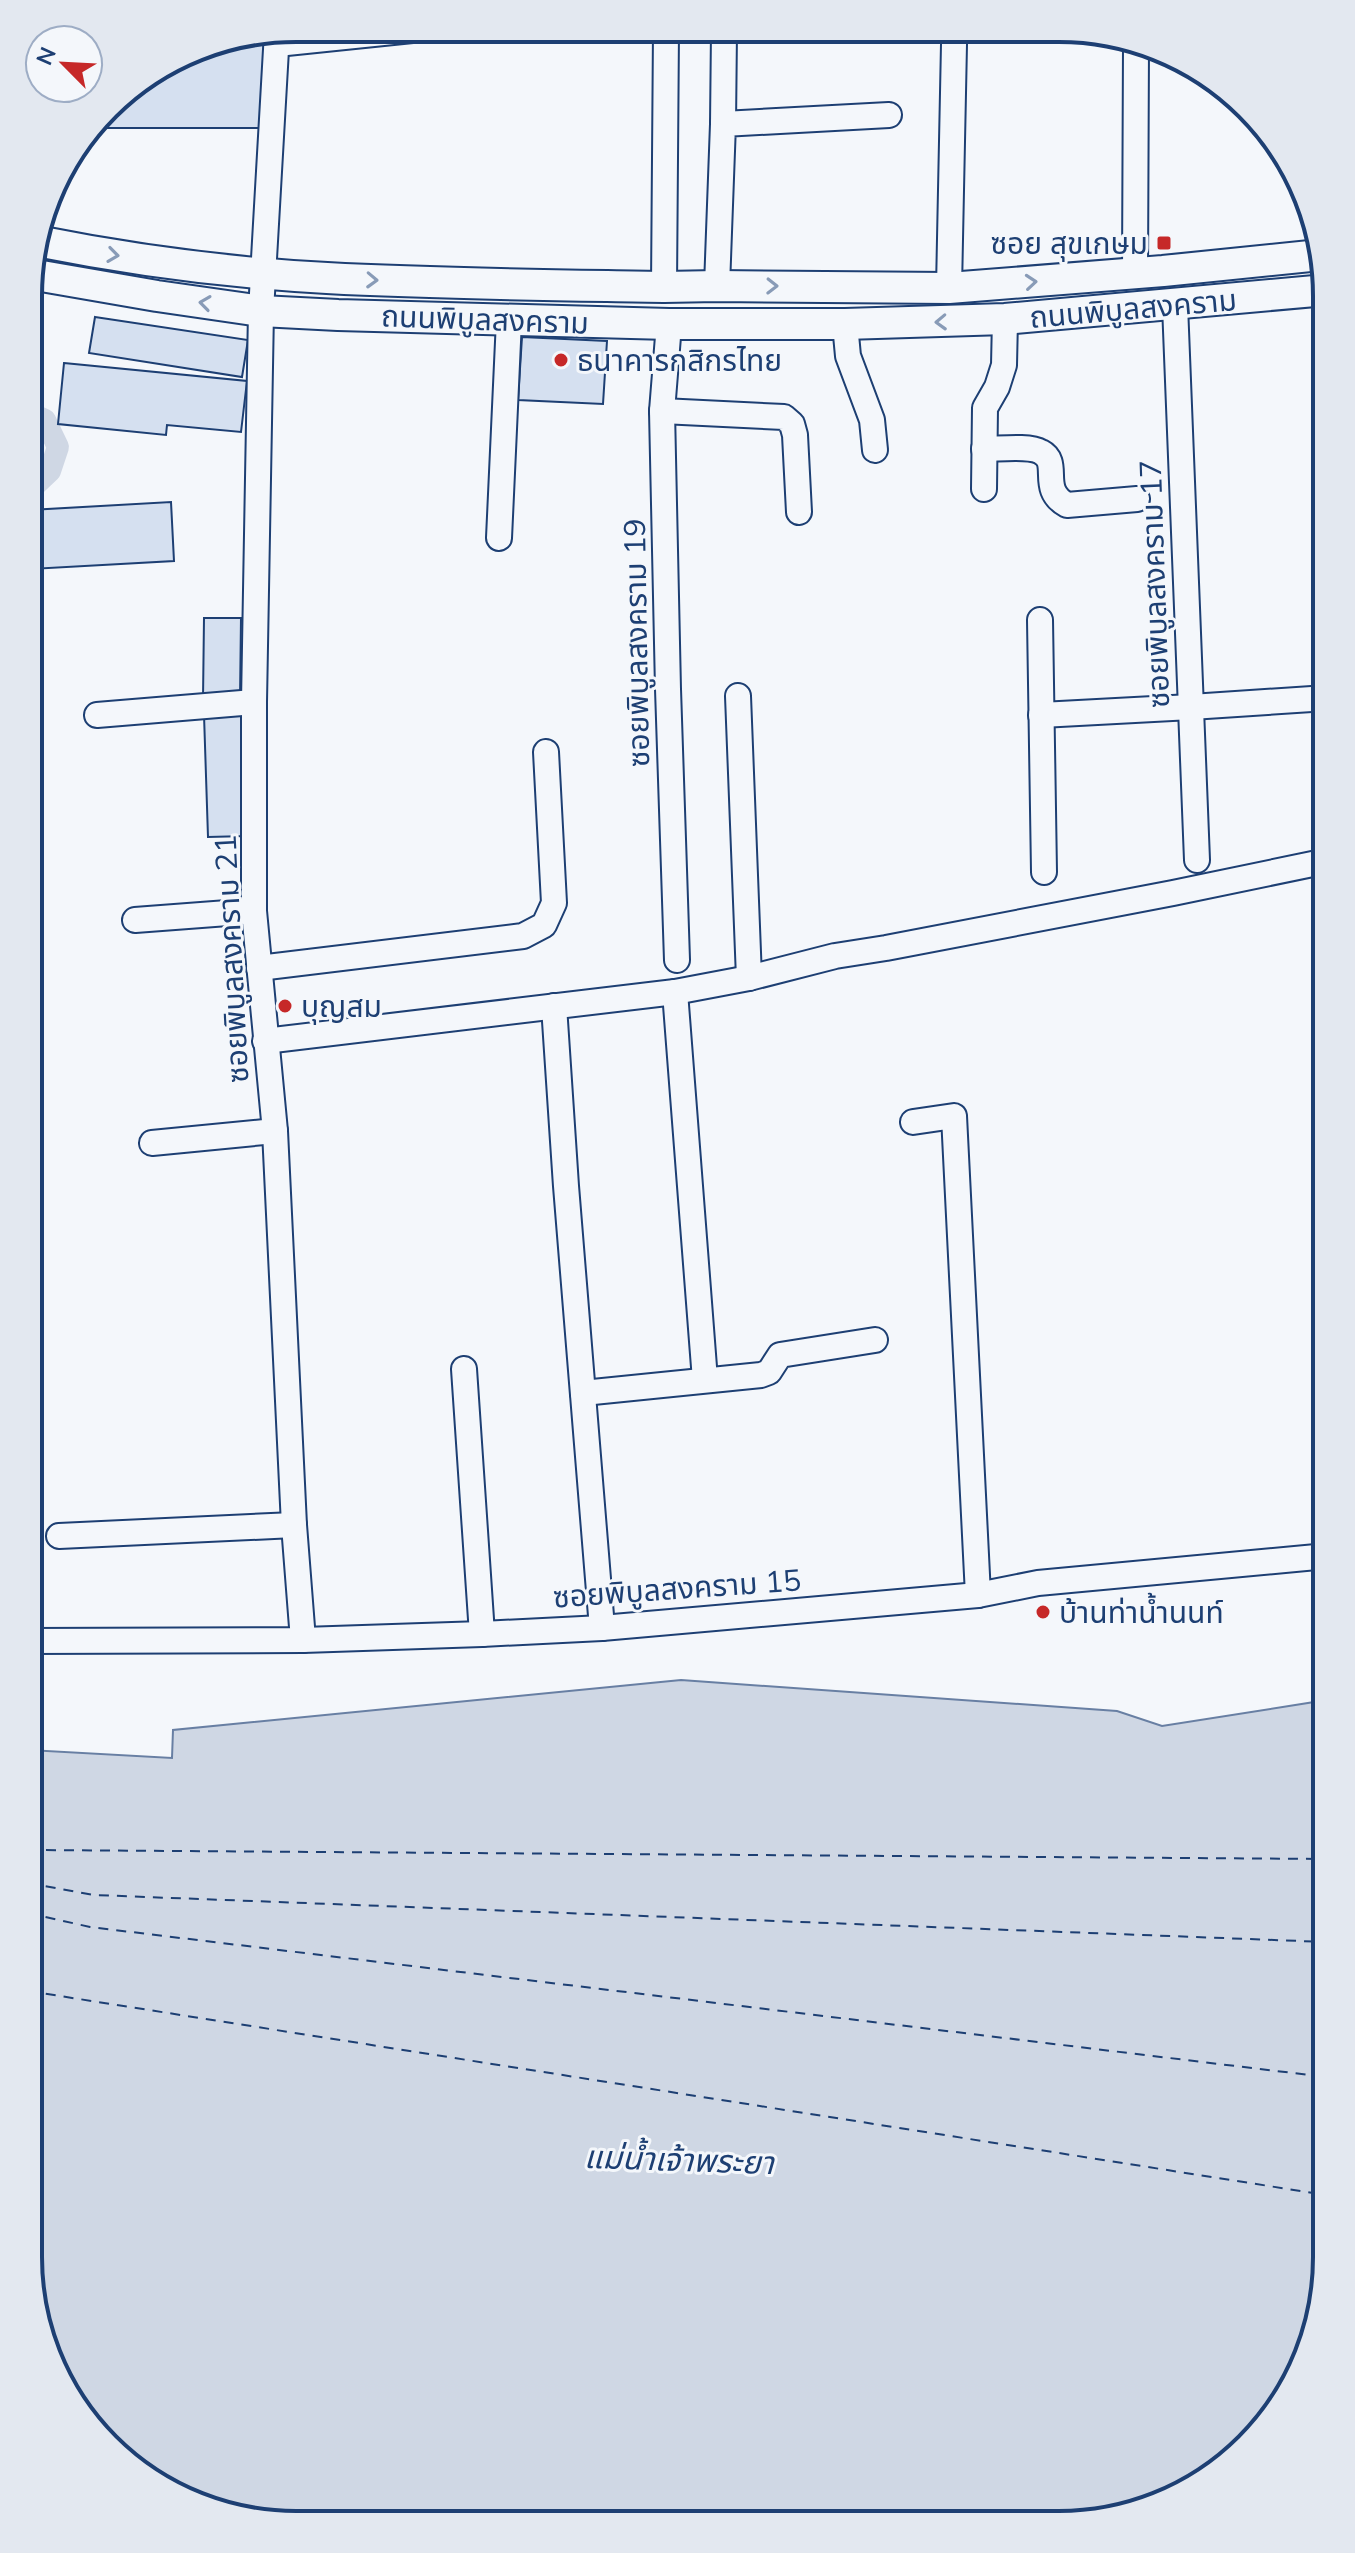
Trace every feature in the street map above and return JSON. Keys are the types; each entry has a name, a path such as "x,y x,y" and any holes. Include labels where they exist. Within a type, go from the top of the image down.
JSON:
{"main road":[{"name":"ถนนพิบูลสงคราม","path":"48,243 132,258 326,278 664,287 949,288 1310,256"},
{"name":"ถนนพิบูลสงคราม","path":"43,276 261,311 669,324 845,324 1005,319 1313,291"}],"street":[{"path":"664,287 666,42"},
{"path":"717,286 724,42"},
{"name":"ซอยพิบูลสงคราม 21","path":"277,43 262,272 254,702 254,911 275,1131 294,1525 303,1640"},
{"path":"949,288 954,44"},
{"path":"1135,273 1136,54"},
{"path":"723,124 889,115"},
{"name":"ซอยพิบูลสงคราม 17","path":"1175,305 1197,860"},
{"path":"984,489 985,408 997,387 1004,365 1005,319"},
{"path":"499,538 509,320"},
{"name":"ซอยพิบูลสงคราม 19","path":"669,324 662,411 677,960"},
{"path":"845,324 848,356 872,420 875,450"},
{"path":"662,411 784,417 792,424 795,435 799,512"},
{"path":"984,449 1032,449 1043,453 1049,460 1051,487 1057,499 1067,505 1137,499"},
{"path":"1040,620 1044,872"},
{"path":"738,696 749,978"},
{"path":"1041,715 1313,699"},
{"path":"97,715 254,702"},
{"path":"259,968 523,936 544,925 554,903 546,752"},
{"path":"265,1041 675,992 749,978 835,956 1313,864"},
{"path":"135,920 254,911"},
{"path":"675,992 705,1380"},
{"path":"554,1006 602,1628"},
{"path":"913,1122 954,1116 978,1595"},
{"path":"152,1143 275,1131"},
{"path":"583,1393 761,1375 769,1372 780,1355 875,1340"},
{"path":"464,1369 482,1634"},
{"path":"59,1536 294,1525"},
{"name":"ซอยพิบูลสงคราม 15","path":"42,1641 303,1640 602,1628 978,1595 1038,1583 1312,1557"}],"water":[{"name":"แม่น้ำเจ้าพระยา","path":"681,1680 1117,1711 1162,1726 1312,1702 1312,2273 1304,2323 1294,2354 1279,2384 1239,2437 1200,2468 1141,2498 1092,2509 296,2511 263,2509 230,2502 199,2492 169,2477 116,2437 85,2398 55,2339 47,2306 42,2257 42,1751 172,1758 173,1730"}],"building":[{"path":"271,44 269,128 106,128 141,95 184,68 214,55"},
{"path":"95,317 248,340 242,377 89,353"},
{"path":"522,337 607,341 603,404 518,400"},
{"path":"64,363 247,381 241,432 167,425 166,435 58,424"},
{"path":"171,502 174,561 42,568 42,509"},
{"path":"204,618 241,618 240,699 203,699"},
{"path":"243,713 247,836 208,837 204,715"}],"waterway":[{"path":"42,419 58,447 50,471 42,479"}],"ferry route":[{"path":"42,1850 1312,1859"},
{"path":"42,1886 94,1895 1312,1941"},
{"path":"42,1916 90,1927 1312,2075"},
{"path":"42,1993 1312,2193"}],"place":[{"name":"ซอย สุขเกษม","path":"1164,243"},
{"name":"ธนาคารกสิกรไทย","path":"561,360"},
{"name":"บุญสม","path":"285,1006"},
{"name":"บ้านท่าน้ำนนท์","path":"1043,1612"}]}
